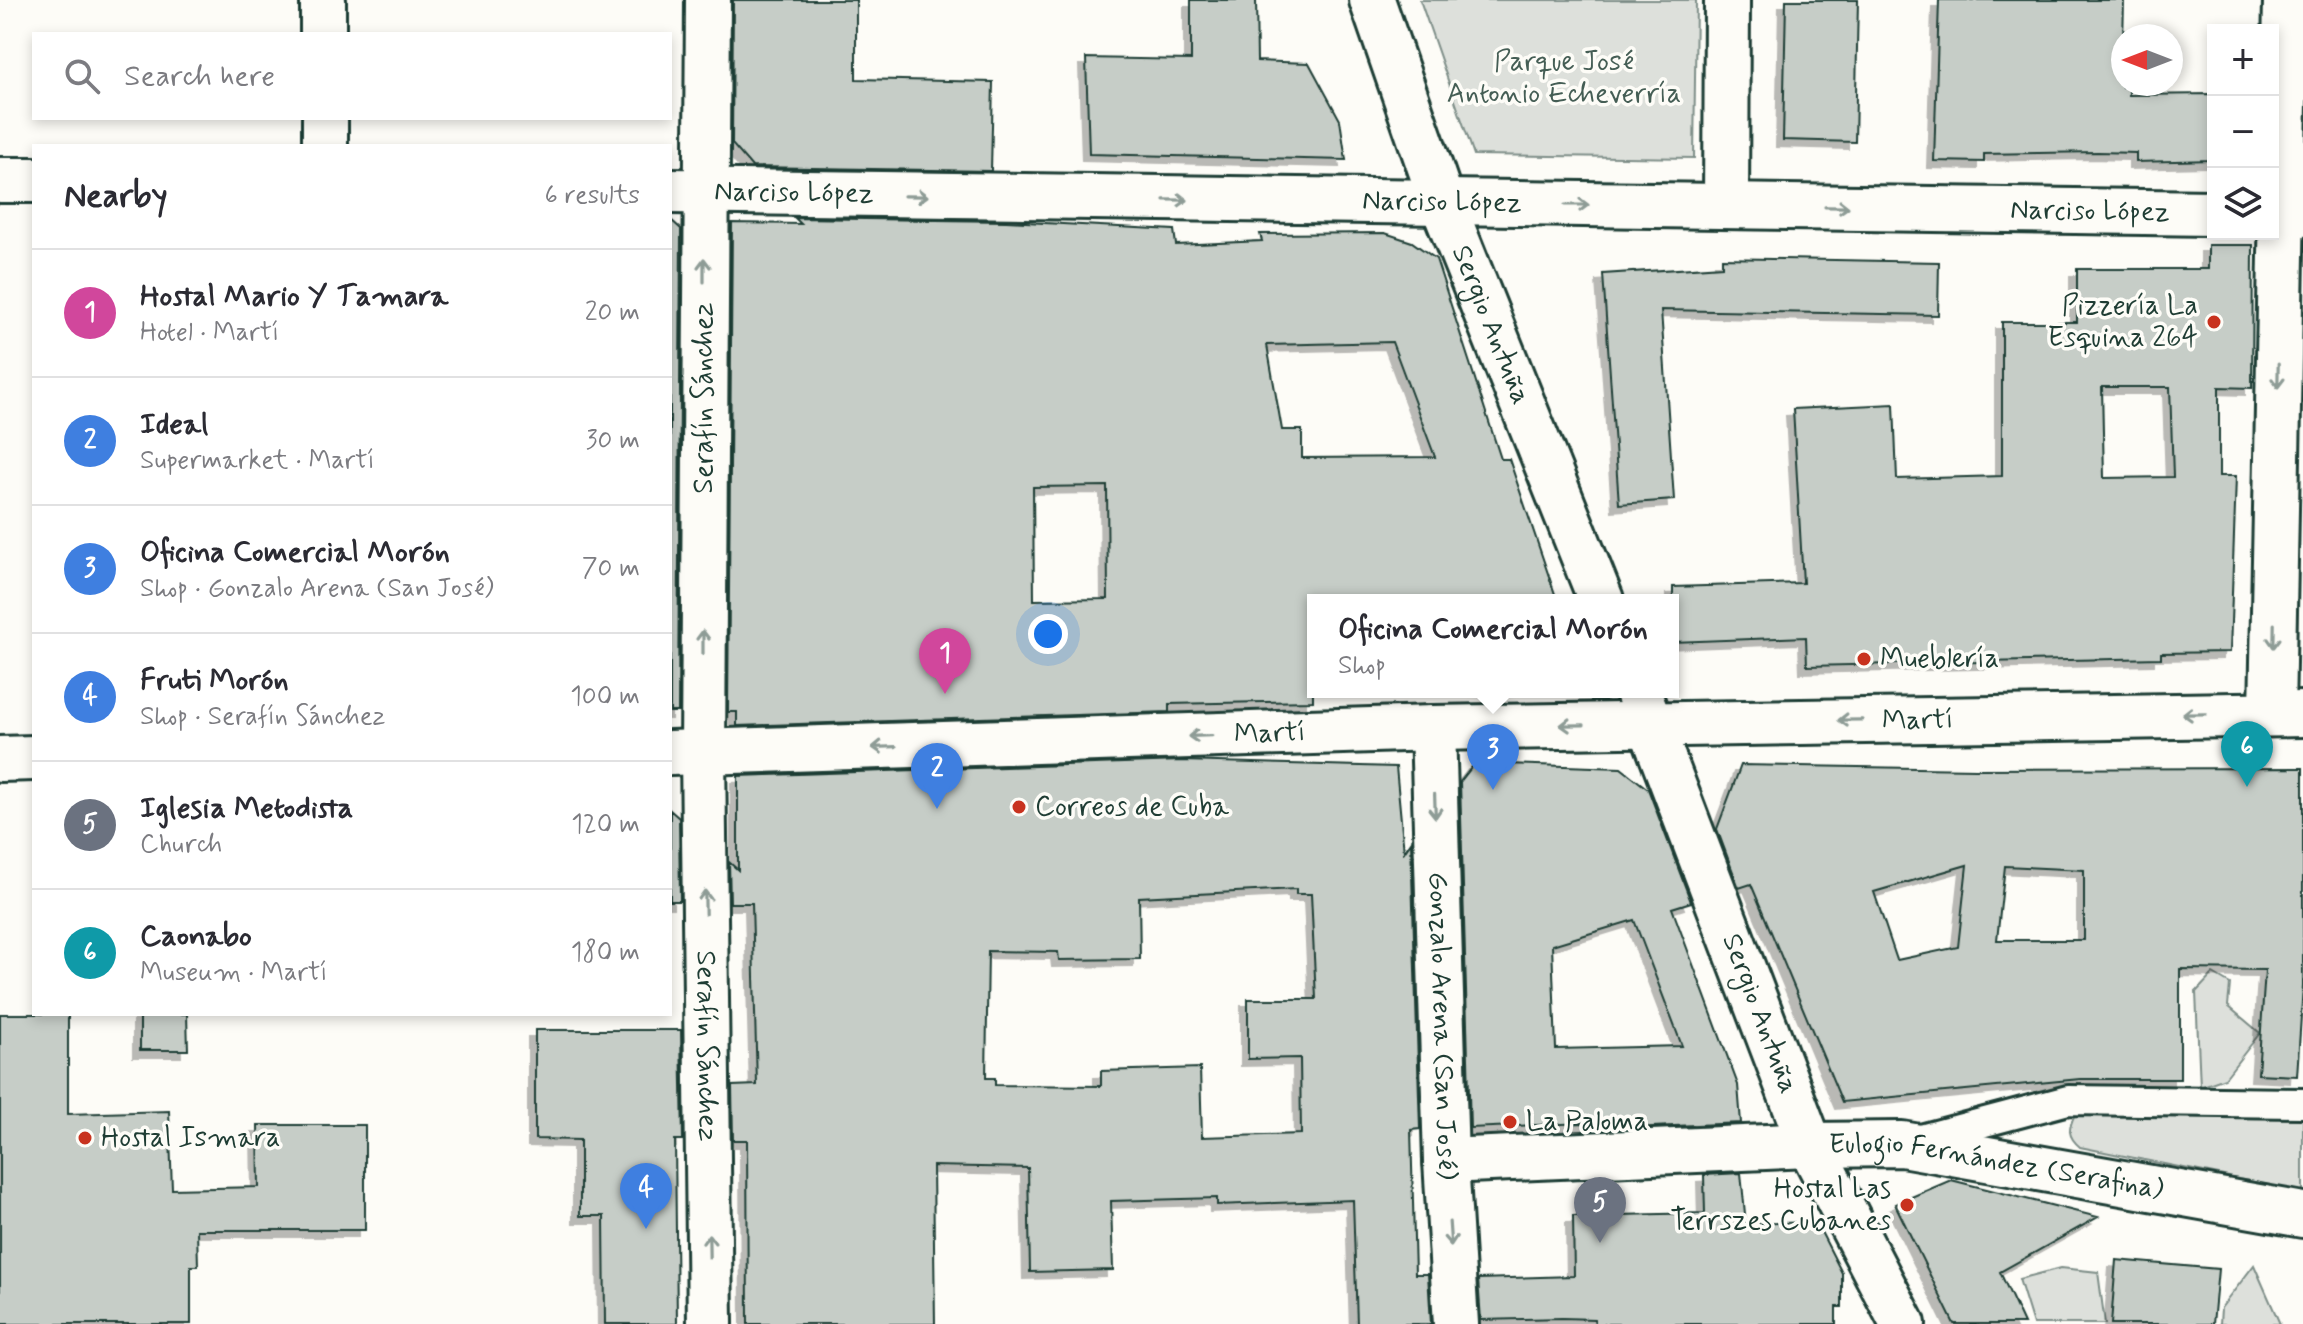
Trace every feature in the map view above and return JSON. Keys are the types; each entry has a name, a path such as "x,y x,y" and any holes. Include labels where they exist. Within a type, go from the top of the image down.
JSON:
{"street":[{"path":"323,0 323,32"},
{"name":"Serafín Sánchez","path":"708,0 687,192 686,753 710,1324"},
{"name":"Sergio Antuña","path":"1372,0 1443,205 1599,594"},
{"path":"1726,206 1727,0"},
{"path":"2286,0 2288,713"},
{"path":"325,120 325,144"},
{"path":"0,180 32,180"},
{"name":"Narciso López","path":"687,192 1443,205 2207,213"},
{"name":"Sergio Antuña","path":"1644,708 1810,1145 1903,1324"},
{"name":"Martí","path":"686,753 1433,728 1644,708 2288,713"},
{"name":"Gonzalo Arena (San José)","path":"1433,728 1446,1161 1456,1324"},
{"path":"0,759 32,758"},
{"name":"Eulogio Fernández (Serafina)","path":"1446,1161 1810,1145 1902,1144 2303,1215"}],"lane":[{"path":"1902,1144 2068,1100 2303,1103"}],"green space":[{"name":"Parque José Antonio Echeverría","path":"1420,0 1696,0 1694,158 1474,155"},
{"path":"2213,974 2230,984 2228,1006 2260,1033 2225,1078 2200,1087 2196,992"},
{"path":"2075,1114 2303,1116 2303,1192 2080,1147 2070,1132"},
{"path":"2254,1265 2280,1324 2220,1324 2221,1308"},
{"path":"2061,1268 2098,1272 2105,1324 2033,1324 2019,1279"}],"building":[{"path":"733,0 856,0 856,79 993,82 991,171 752,167 732,144"},
{"path":"1191,0 1256,0 1257,61 1309,63 1340,120 1346,160 1089,154 1086,58 1191,60"},
{"path":"1786,0 1858,0 1855,142 1783,140"},
{"path":"1939,0 2124,0 2123,24 2111,24 2111,96 2207,94 2207,160 2136,162 2136,153 2098,152 1984,154 1984,162 1934,161"},
{"path":"795,218 1006,221 1174,230 1176,245 1262,241 1260,234 1385,233 1412,242 1436,259 1501,459 1509,459 1555,594 1307,594 1307,698 1313,698 1313,701 1169,704 1169,712 737,726 737,712 728,712 732,223 801,224","holes":["1392,342 1435,457 1302,458 1302,430 1282,430 1267,345","1107,486 1108,599 1034,600 1033,487"]},
{"path":"672,221 681,229 678,712 672,712"},
{"path":"2208,245 2253,245 2252,388 2219,387 2219,476 2236,476 2230,652 2161,653 2161,658 1807,666 1806,637 1679,642 1679,594 1673,594 1673,587 1803,583 1793,409 1894,404 1897,479 2002,476 2002,322 2077,322 2077,269 2208,269","holes":["2102,387 2170,387 2173,477 2104,478"]},
{"path":"1722,258 1939,262 1938,315 1661,310 1674,500 1619,504 1603,274 1722,266"},
{"path":"1182,761 1396,767 1404,852 1411,842 1420,1129 1411,1130 1415,1274 1428,1274 1431,1324 1357,1324 1353,1200 1217,1205 1217,1198 1111,1201 1113,1270 1030,1272 1028,1168 933,1166 935,1324 748,1324 747,1140 733,1140 732,1086 757,1085 752,903 730,903 729,862 738,870 738,776","holes":["1296,889 1296,894 1311,894 1316,999 1248,999 1248,1059 1300,1058 1301,1134 1202,1137 1200,1068 1101,1071 1101,1086 995,1085 995,1078 986,1078 988,951 1058,952 1059,960 1140,959 1139,897"]},
{"path":"1475,763 1621,768 1648,789 1691,902 1672,908 1738,1085 1741,1123 1585,1130 1585,1123 1470,1128 1460,782","holes":["1634,920 1682,1046 1556,1049 1552,945"]},
{"path":"1741,765 1976,769 2303,768 2303,986 2297,1076 2258,1074 2265,970 2180,969 2180,1079 2080,1079 1842,1102 1751,884 1739,888 1717,829","holes":["1967,865 1958,947 1897,960 1874,892","2005,866 2084,870 2084,940 1997,940"]},
{"path":"672,812 679,818 680,901 672,901"},
{"path":"0,1014 68,1016 68,1114 169,1111 172,1189 259,1187 258,1125 365,1125 365,1230 197,1230 198,1266 191,1266 191,1324 0,1324"},
{"path":"140,1016 187,1016 188,1050 140,1050"},
{"path":"535,1030 681,1030 683,1140 675,1140 677,1324 605,1324 604,1216 580,1216 580,1140 535,1139"},
{"path":"1741,1173 1746,1224 1816,1222 1842,1273 1842,1307 1836,1307 1836,1324 1595,1324 1594,1319 1562,1318 1481,1320 1478,1279 1574,1276 1573,1216 1705,1213 1704,1175"},
{"path":"1951,1180 2098,1217 2000,1272 2024,1324 1954,1324 1895,1204"},
{"path":"2116,1260 2218,1269 2213,1324 2111,1324"}],"place":[{"name":"Pizzería La Esquina 264","path":"2214,322"},
{"name":"Mueblería","path":"1864,659"},
{"name":"Hostal Mario Y Tamara","path":"945,694"},
{"name":"Caonabo","path":"2247,787"},
{"name":"Oficina Comercial Morón","path":"1493,790"},
{"name":"Correos de Cuba","path":"1019,807"},
{"name":"Ideal","path":"937,809"},
{"name":"La Paloma","path":"1510,1122"},
{"name":"Hostal Ismara","path":"85,1138"},
{"name":"Hostal Las Terrszes Cubanes","path":"1907,1205"},
{"name":"Fruti Morón","path":"646,1229"},
{"name":"Iglesia Metodista","path":"1600,1243"}]}
